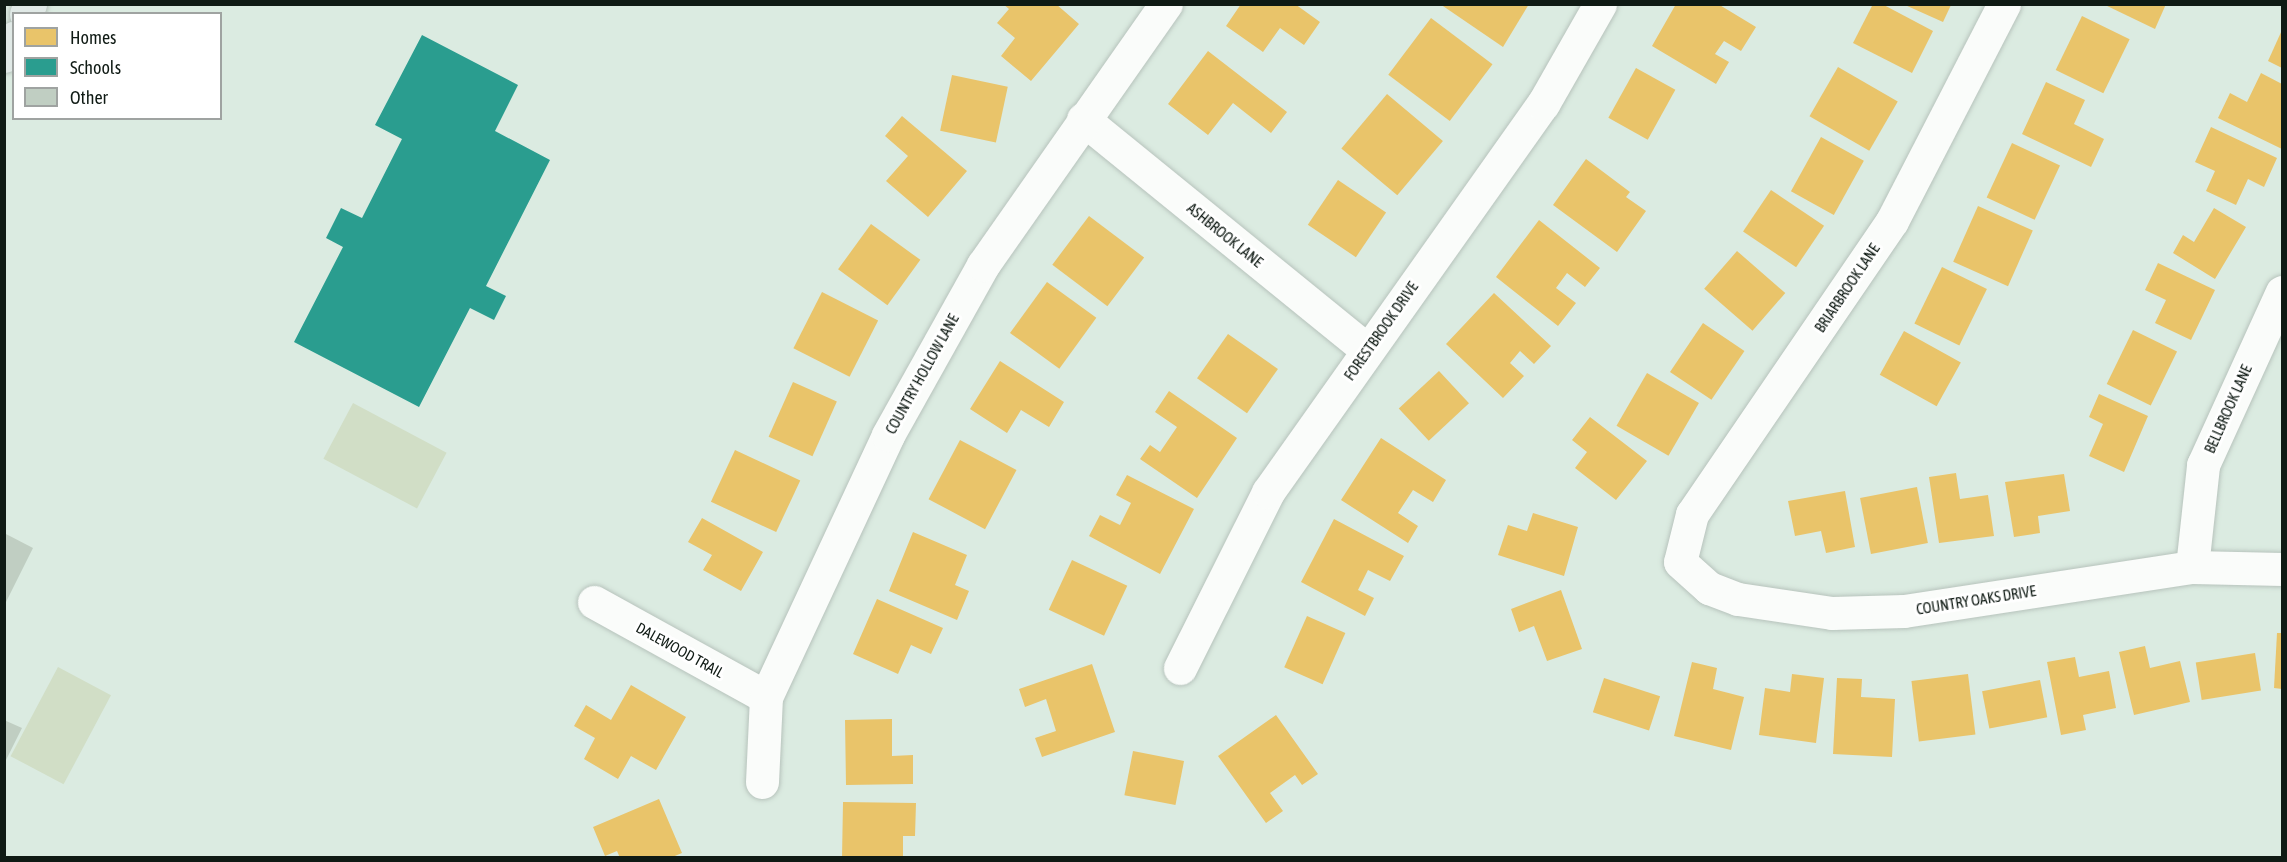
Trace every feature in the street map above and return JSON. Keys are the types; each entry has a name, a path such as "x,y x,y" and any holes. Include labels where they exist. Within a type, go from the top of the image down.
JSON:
{"main road":[{"path":"4,56 12,42"}],"street":[{"name":"COUNTRY HOLLOW LANE","path":"762,782 766,697 888,435 982,265 1166,4"},
{"name":"FORESTBROOK DRIVE","path":"1180,668 1268,492 1543,104 1600,4"},
{"name":"BRIARBROOK LANE","path":"1680,562 1692,514 1892,221 2004,4"},
{"name":"ASHBROOK LANE","path":"1083,119 1367,350"},
{"name":"BELLBROOK LANE","path":"2192,567 2203,465 2283,292"},
{"name":"COUNTRY OAKS DRIVE","path":"1680,562 1709,588 1738,599 1832,613 1904,611 2192,567 2283,569"},
{"name":"DALEWOOD TRAIL","path":"594,602 766,697"}],"green space":[{"path":"353,403 447,453 417,508 323,459"},
{"path":"58,667 111,695 64,784 11,756"}],"building: Homes":[{"path":"1003,4 1056,4 1079,24 1031,81 1001,56 1015,38 997,23 1009,9"},
{"path":"1241,4 1295,4 1320,22 1304,45 1280,28 1263,52 1226,26"},
{"path":"1440,4 1529,4 1503,47"},
{"path":"1676,4 1718,4 1756,27 1741,51 1724,41 1715,54 1729,62 1716,84 1652,46"},
{"path":"1873,4 1882,4 1933,31 1912,73 1853,43"},
{"path":"2103,4 2166,4 2155,29"},
{"path":"1905,5 1951,5 1943,22"},
{"path":"2082,16 2130,39 2103,93 2056,70"},
{"path":"1431,18 1492,64 1450,121 1388,75"},
{"path":"2282,30 2282,68 2268,61"},
{"path":"1208,51 1287,112 1271,133 1233,103 1208,135 1168,104"},
{"path":"1838,67 1898,102 1869,151 1810,116"},
{"path":"1636,68 1675,90 1648,140 1608,118"},
{"path":"2261,73 2282,84 2282,149 2218,118 2230,93 2247,102"},
{"path":"952,75 1008,87 996,143 940,131"},
{"path":"2046,82 2085,100 2074,124 2104,139 2091,167 2022,134"},
{"path":"1387,94 1443,141 1397,195 1341,148"},
{"path":"902,116 967,171 928,217 886,181 908,156 885,136"},
{"path":"2211,127 2277,158 2264,187 2248,179 2236,205 2206,191 2215,171 2195,162"},
{"path":"1821,137 1864,161 1834,215 1791,191"},
{"path":"2012,143 2060,165 2035,220 1987,197"},
{"path":"1586,159 1630,192 1626,197 1646,211 1617,252 1553,205"},
{"path":"1338,180 1386,212 1356,257 1308,225"},
{"path":"1771,190 1824,226 1796,267 1743,231"},
{"path":"1978,206 2033,230 2008,286 1953,262"},
{"path":"2214,208 2246,227 2215,279 2173,253 2183,235 2194,242"},
{"path":"1089,216 1144,258 1107,306 1052,265"},
{"path":"1539,220 1600,268 1585,287 1567,273 1556,288 1576,303 1558,326 1496,277"},
{"path":"871,224 920,260 887,305 838,269"},
{"path":"1737,251 1785,293 1752,331 1704,289"},
{"path":"2158,263 2215,290 2191,340 2155,323 2166,300 2145,290"},
{"path":"1942,267 1987,289 1959,346 1914,324"},
{"path":"1047,282 1096,318 1059,369 1010,333"},
{"path":"822,292 878,321 850,377 793,348"},
{"path":"1494,293 1551,346 1534,364 1520,351 1510,363 1524,376 1503,398 1446,344"},
{"path":"1703,323 1744,351 1711,400 1670,372"},
{"path":"2133,330 2177,351 2151,405 2107,384"},
{"path":"1904,331 1961,363 1937,406 1880,375"},
{"path":"1228,334 1278,369 1247,413 1197,378"},
{"path":"1000,361 1064,402 1049,427 1021,410 1007,433 970,409"},
{"path":"1439,371 1469,403 1429,441 1399,409"},
{"path":"1647,373 1699,403 1668,456 1616,426"},
{"path":"793,382 837,402 812,456 769,437"},
{"path":"1169,391 1237,438 1197,498 1140,459 1150,445 1160,452 1177,427 1155,412"},
{"path":"2099,394 2148,416 2124,472 2089,456 2103,424 2089,417"},
{"path":"1590,417 1647,461 1616,500 1575,468 1587,452 1572,440"},
{"path":"1381,438 1446,480 1433,502 1413,490 1398,513 1418,526 1408,543 1341,500"},
{"path":"960,440 1017,470 985,529 929,499"},
{"path":"735,450 800,480 776,532 711,502"},
{"path":"1956,473 1960,499 1988,495 1994,536 1939,543 1929,477"},
{"path":"2064,474 2070,511 2038,516 2040,533 2014,537 2005,482"},
{"path":"1127,475 1194,509 1160,574 1089,536 1100,515 1120,525 1131,503 1116,495"},
{"path":"1917,487 1928,543 1871,554 1860,498"},
{"path":"1845,491 1855,547 1826,553 1821,531 1795,536 1788,501"},
{"path":"1533,513 1578,527 1564,576 1498,555 1508,525 1527,531"},
{"path":"702,518 763,552 741,591 703,570 712,555 688,542"},
{"path":"1334,519 1404,556 1390,581 1368,570 1358,590 1374,598 1365,616 1301,582"},
{"path":"913,532 967,555 955,585 969,591 957,620 889,591"},
{"path":"1072,560 1127,586 1104,636 1049,610"},
{"path":"1561,590 1582,649 1547,661 1534,626 1519,632 1511,609"},
{"path":"877,599 943,628 931,654 911,645 898,674 853,654"},
{"path":"1307,616 1345,633 1323,684 1284,667"},
{"path":"2277,633 2282,633 2282,689 2274,688"},
{"path":"2145,646 2150,668 2180,661 2190,702 2134,715 2119,652"},
{"path":"2255,653 2261,691 2202,700 2196,662"},
{"path":"2075,657 2079,677 2109,671 2116,708 2083,715 2086,730 2061,735 2047,662"},
{"path":"1692,662 1717,668 1713,689 1744,697 1731,750 1674,736"},
{"path":"1092,664 1115,732 1042,757 1035,738 1056,731 1046,699 1025,707 1019,689"},
{"path":"1792,674 1824,678 1816,743 1759,735 1765,688 1790,692"},
{"path":"1968,674 1975,735 1919,741 1911,681"},
{"path":"1604,678 1660,696 1649,730 1593,712"},
{"path":"1837,678 1862,679 1861,697 1895,699 1892,757 1833,754"},
{"path":"2040,680 2047,717 1989,729 1982,691"},
{"path":"631,685 686,717 656,770 631,756 618,779 584,759 595,738 574,726 586,705 611,720"},
{"path":"1276,715 1318,774 1302,785 1295,775 1270,793 1283,811 1266,823 1218,756"},
{"path":"892,719 892,756 913,755 913,784 846,785 845,720"},
{"path":"1133,751 1184,761 1175,805 1124,795"},
{"path":"659,799 682,853 670,858 620,858 617,851 605,856 593,827"},
{"path":"843,802 916,803 915,836 903,836 903,858 842,858"}],"building: Schools":[{"path":"422,35 518,85 495,131 550,160 486,286 506,296 494,320 470,308 419,407 294,342 343,247 326,238 341,208 362,218 402,139 375,125"}],"building: Other":[{"path":"4,533 33,548 4,606"},
{"path":"4,720 22,728 4,764"}]}
